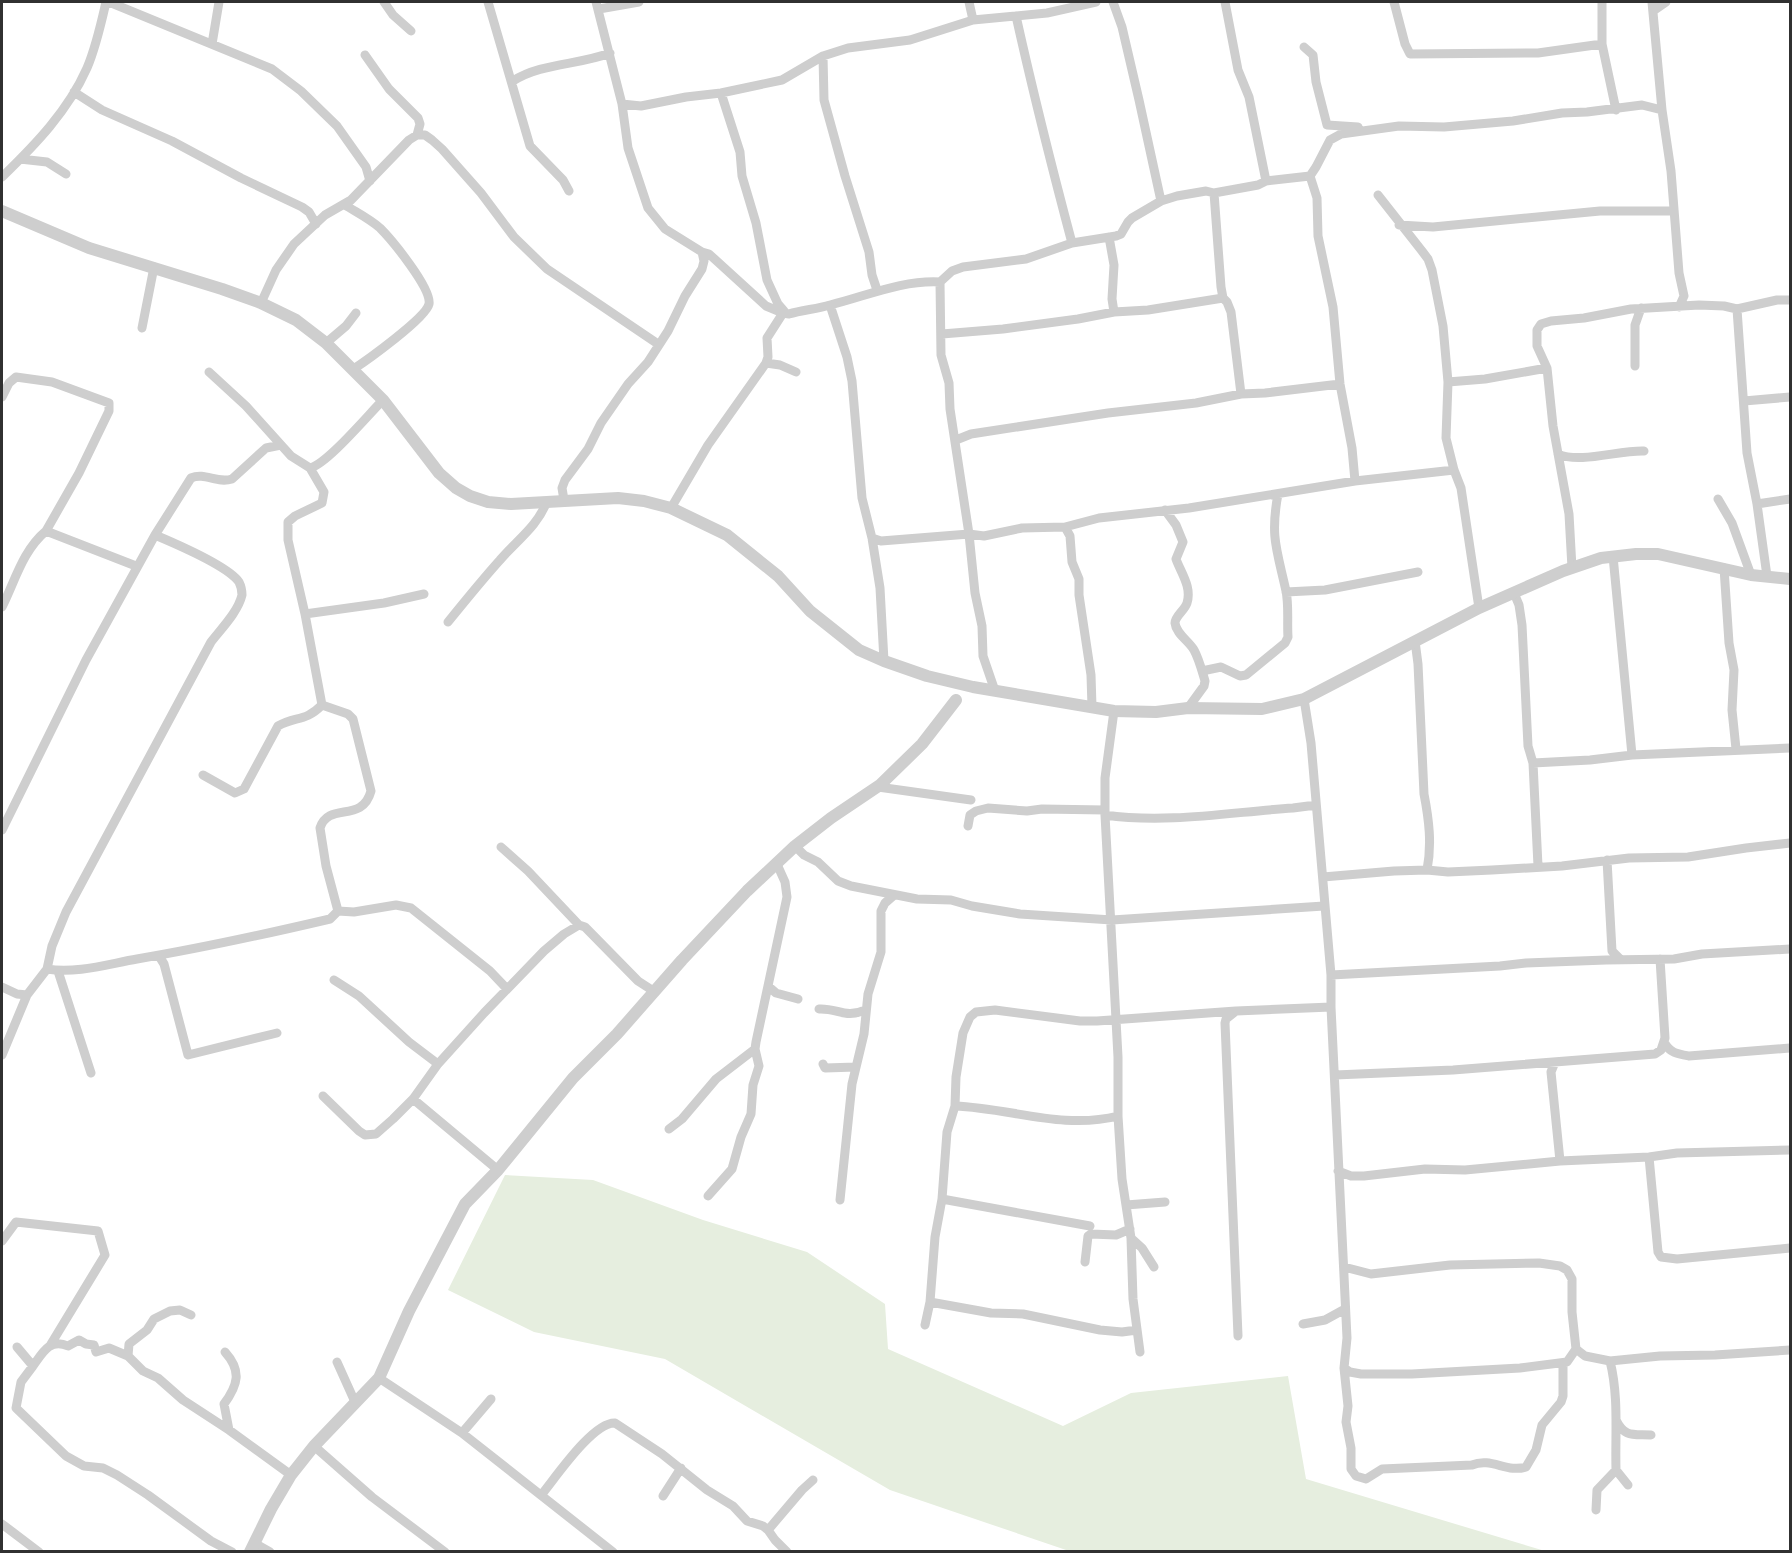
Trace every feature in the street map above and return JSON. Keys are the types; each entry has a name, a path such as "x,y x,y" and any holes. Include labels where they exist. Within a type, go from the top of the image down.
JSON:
{"street":[{"path":"2,177 47,131 74,92 90,58 108,2 272,69 301,91 337,126 366,166 369,181"},
{"path":"212,44 219,2"},
{"path":"384,2 393,15 411,31"},
{"path":"488,2 513,81 530,146 562,180 569,191"},
{"path":"639,2 598,5 622,104 628,148 648,208 664,229 709,254 766,306 786,313 830,306 877,290 891,289 914,282 940,282 952,271 963,267 1026,259 1072,243 1121,234 1128,222 1161,201 1193,192 1214,193 1266,181 1310,176 1317,167 1329,140 1341,134 1399,126 1444,127 1513,121 1562,113 1616,110 1642,105 1662,110"},
{"path":"969,2 973,20"},
{"path":"622,104 632,107 641,106 782,80 823,57 848,48 910,40 973,20 1047,13 1096,2"},
{"path":"1113,2 1122,27 1161,201"},
{"path":"1225,2 1238,70 1249,97 1266,181"},
{"path":"1394,2 1405,44 1410,54 1538,53 1602,44"},
{"path":"1602,2 1602,44 1616,110"},
{"path":"1666,2 1653,6 1679,273 1684,296 1679,307"},
{"path":"1016,16 1049,149 1056,188 1072,243"},
{"path":"1304,46 1312,55 1327,125 1372,129"},
{"path":"513,81 544,69 610,53"},
{"path":"261,303 283,259 294,244 335,208 345,205 400,148 417,135 420,124 418,118 389,89 365,55"},
{"path":"823,57 824,100 869,252 872,275 877,290"},
{"path":"74,92 102,110 172,141 248,182 302,207 309,212 316,224"},
{"path":"721,93 740,152 742,176 756,223 766,280 778,304 786,313"},
{"path":"417,135 425,135 442,149 481,193 514,237 547,269 658,344"},
{"path":"20,159 47,162 66,174"},
{"path":"1310,176 1317,198 1318,236 1333,307 1340,384 1352,448 1355,481"},
{"path":"1214,193 1223,298 1231,312 1241,394"},
{"path":"1378,195 1399,225 1428,259 1431,270 1442,317 1448,382 1446,438 1461,488 1479,608"},
{"path":"345,205 380,229 427,288 429,296 429,307 423,314 385,347 352,370"},
{"path":"2,211 89,248 261,303 296,320 326,343 383,400 439,474 470,496 488,502 511,504 618,498 644,501 671,508 727,535 778,576 810,612 859,650 927,676 995,692 1114,711 1188,708 1262,709 1305,699 1479,608 1572,568 1613,556 1658,554 1751,575 1791,579"},
{"path":"1399,225 1433,227 1600,211 1674,211"},
{"path":"1109,237 1114,265 1112,299 1114,312"},
{"path":"564,500 562,488 565,480 588,448 601,423 628,384 648,362 668,331 685,296 702,269 704,261 702,252"},
{"path":"142,328 154,267"},
{"path":"940,282 941,355 948,383 975,593 982,626 983,656 995,692"},
{"path":"1684,296 1699,305"},
{"path":"942,334 1078,319 1223,298"},
{"path":"1572,568 1569,514 1546,368 1537,346 1537,330 1541,324 1633,313 1641,308 1699,305 1737,309 1777,300 1791,300"},
{"path":"830,306 847,357 852,381 862,498 876,540 874,550 880,588 884,661"},
{"path":"1737,309 1747,453 1767,576"},
{"path":"326,343 346,326 356,313"},
{"path":"671,508 722,423 766,363 767,338 786,313"},
{"path":"1633,313 1635,366"},
{"path":"766,363 780,365 796,372"},
{"path":"1448,382 1485,379 1546,368"},
{"path":"209,372 246,406 291,456 310,468 324,492 322,502 288,522 288,540 322,705"},
{"path":"2,397 9,383 16,377 52,382 109,403 109,411 79,473 46,531 36,538 25,557 2,607"},
{"path":"956,440 971,434 1196,403 1241,394 1340,384"},
{"path":"1744,401 1791,397"},
{"path":"310,468 316,466 333,451 383,400"},
{"path":"2,830 86,660 136,566 190,478 201,476 224,481 232,479 266,447 281,445"},
{"path":"1558,454 1568,458 1644,451"},
{"path":"1560,468 1568,458"},
{"path":"876,540 969,534 984,536 1022,528 1068,532 1076,524 1099,518 1278,494 1355,481 1454,470"},
{"path":"1202,671 1221,668 1240,676 1246,675 1280,649 1288,638 1286,592 1275,548 1274,515 1278,494"},
{"path":"1718,499 1732,522 1751,575"},
{"path":"1757,504 1791,499"},
{"path":"448,622 500,560 535,523 547,501"},
{"path":"1165,510 1176,525 1183,542 1176,559 1185,576 1188,602 1175,623 1184,639 1193,648 1205,681 1204,686 1188,708"},
{"path":"46,531 136,566"},
{"path":"1068,532 1071,556 1079,579 1079,595 1091,675 1092,707"},
{"path":"2,1055 27,995 47,969 52,946 66,912 211,642 237,606 242,594 240,584 232,574 181,546 155,535"},
{"path":"1613,556 1632,755"},
{"path":"1724,568 1729,643 1734,670 1732,710 1736,749"},
{"path":"1286,592 1325,590 1418,572"},
{"path":"305,614 384,603 424,594"},
{"path":"1514,594 1519,605 1522,625 1528,746 1533,763 1538,866"},
{"path":"1415,641 1424,794 1431,850 1426,870"},
{"path":"955,682 956,700"},
{"path":"270,1551 252,1547 291,1475 314,1446 379,1378 409,1311 465,1204 498,1170 573,1078 776,862 831,818 878,787 922,744 956,700 973,687"},
{"path":"1305,699 1311,743 1331,975 1347,1338 1344,1368 1348,1406 1346,1422 1351,1448 1351,1469 1356,1476 1366,1479 1382,1469 1472,1465 1484,1462 1514,1470 1526,1467 1536,1450 1542,1425 1561,1402 1563,1363"},
{"path":"202,775 235,793 244,789 278,726 287,721 303,719 315,713 322,705"},
{"path":"322,705 348,714 353,719 371,791 369,799 358,810 333,814 322,822 320,828 326,866 338,911"},
{"path":"1114,711 1105,778 1105,813 1112,920 1118,1116 1131,1234 1133,1299 1140,1353"},
{"path":"1533,763 1632,755 1791,748"},
{"path":"878,787 971,800"},
{"path":"968,826 969,815 988,808 1027,811 1042,809 1105,813 1125,818 1153,818 1316,805"},
{"path":"1323,877 1426,870 1448,872 1562,866 1607,860 1688,857 1791,843"},
{"path":"795,846 804,855 818,862 838,881 851,886 874,889 884,898"},
{"path":"501,847 638,981 655,992"},
{"path":"1606,960 1612,951 1607,860"},
{"path":"708,1196 732,1169 741,1137 751,1114 753,1085 759,1066 755,1049 787,897 785,882 776,862"},
{"path":"884,898 893,896 951,900 1020,914 1112,920 1324,906"},
{"path":"840,1200 846,1129 864,1034 865,1010 871,978 881,952 881,911 884,898"},
{"path":"47,969 58,971 159,956 330,919 338,911 354,912 396,905 411,908 490,971 507,989"},
{"path":"323,1096 359,1131 365,1135 376,1134 413,1099 438,1064 507,989 544,951 579,925"},
{"path":"1331,975 1620,959 1660,959 1791,949"},
{"path":"1612,951 1620,959"},
{"path":"159,956 164,964 188,1055 277,1033"},
{"path":"1660,959 1665,1042 1669,1050 1676,1054 1689,1056 1791,1048"},
{"path":"58,971 91,1073"},
{"path":"334,980 359,996 409,1042 438,1064"},
{"path":"2,987 17,994 27,995"},
{"path":"769,987 776,993 798,999"},
{"path":"926,1325 948,1132 955,1106 956,1077 963,1034 970,1017 976,1012 995,1010 1080,1021 1331,1007"},
{"path":"819,1009 830,1009 849,1015 865,1010"},
{"path":"1236,1011 1226,1019 1225,1023 1238,1336"},
{"path":"1335,1075 1453,1070 1613,1056 1646,1056 1661,1050 1665,1042"},
{"path":"669,1129 682,1119 716,1079 755,1049"},
{"path":"1555,1062 1551,1072 1560,1161"},
{"path":"823,1064 825,1068 856,1067"},
{"path":"413,1099 498,1170"},
{"path":"955,1106 1059,1120 1118,1116"},
{"path":"1338,1171 1351,1176 1425,1169 1465,1170 1560,1161 1649,1158 1677,1153 1791,1149"},
{"path":"1649,1158 1658,1252 1661,1257 1677,1259 1791,1248"},
{"path":"942,1199 1090,1226"},
{"path":"1126,1205 1165,1202"},
{"path":"2,1241 16,1222 99,1231 105,1255 51,1344 21,1382 16,1408 66,1456 84,1466 103,1468 117,1475 211,1541 232,1551"},
{"path":"1085,1262 1088,1236 1091,1234 1131,1234"},
{"path":"1131,1234 1154,1266"},
{"path":"1344,1267 1371,1274 1450,1265 1539,1263 1560,1266 1572,1279 1572,1312 1576,1349 1570,1359 1563,1363 1461,1372 1360,1374 1344,1368"},
{"path":"930,1302 991,1313 1023,1314 1100,1330 1122,1332 1137,1330"},
{"path":"1303,1324 1325,1320 1346,1309"},
{"path":"128,1356 129,1344 147,1330 154,1319 170,1311 180,1310 191,1315"},
{"path":"51,1344 60,1342 68,1346 79,1340 94,1345 96,1352 109,1348 128,1356 143,1371 158,1378 183,1400 291,1475"},
{"path":"17,1347 33,1366"},
{"path":"1576,1349 1585,1356 1610,1361 1660,1356 1791,1350"},
{"path":"225,1352 231,1359 237,1379 234,1389 224,1404 229,1430"},
{"path":"1610,1361 1614,1376 1616,1470 1628,1485"},
{"path":"337,1362 355,1402"},
{"path":"379,1378 462,1433 613,1551"},
{"path":"462,1433 491,1399"},
{"path":"1616,1420 1621,1430 1627,1434 1651,1435"},
{"path":"542,1494 590,1436 609,1423 615,1423 681,1468 707,1491 733,1506 747,1521 763,1526 787,1551"},
{"path":"314,1446 372,1497 445,1551"},
{"path":"663,1497 681,1468"},
{"path":"1596,1510 1597,1490 1616,1470"},
{"path":"768,1530 813,1480"},
{"path":"2,1524 39,1551"}],"green space":[{"path":"505,1175 593,1180 703,1220 807,1252 885,1304 888,1349 1063,1426 1131,1393 1288,1376 1306,1479 1545,1551 1069,1551 890,1490 665,1359 534,1332 448,1290"}]}
